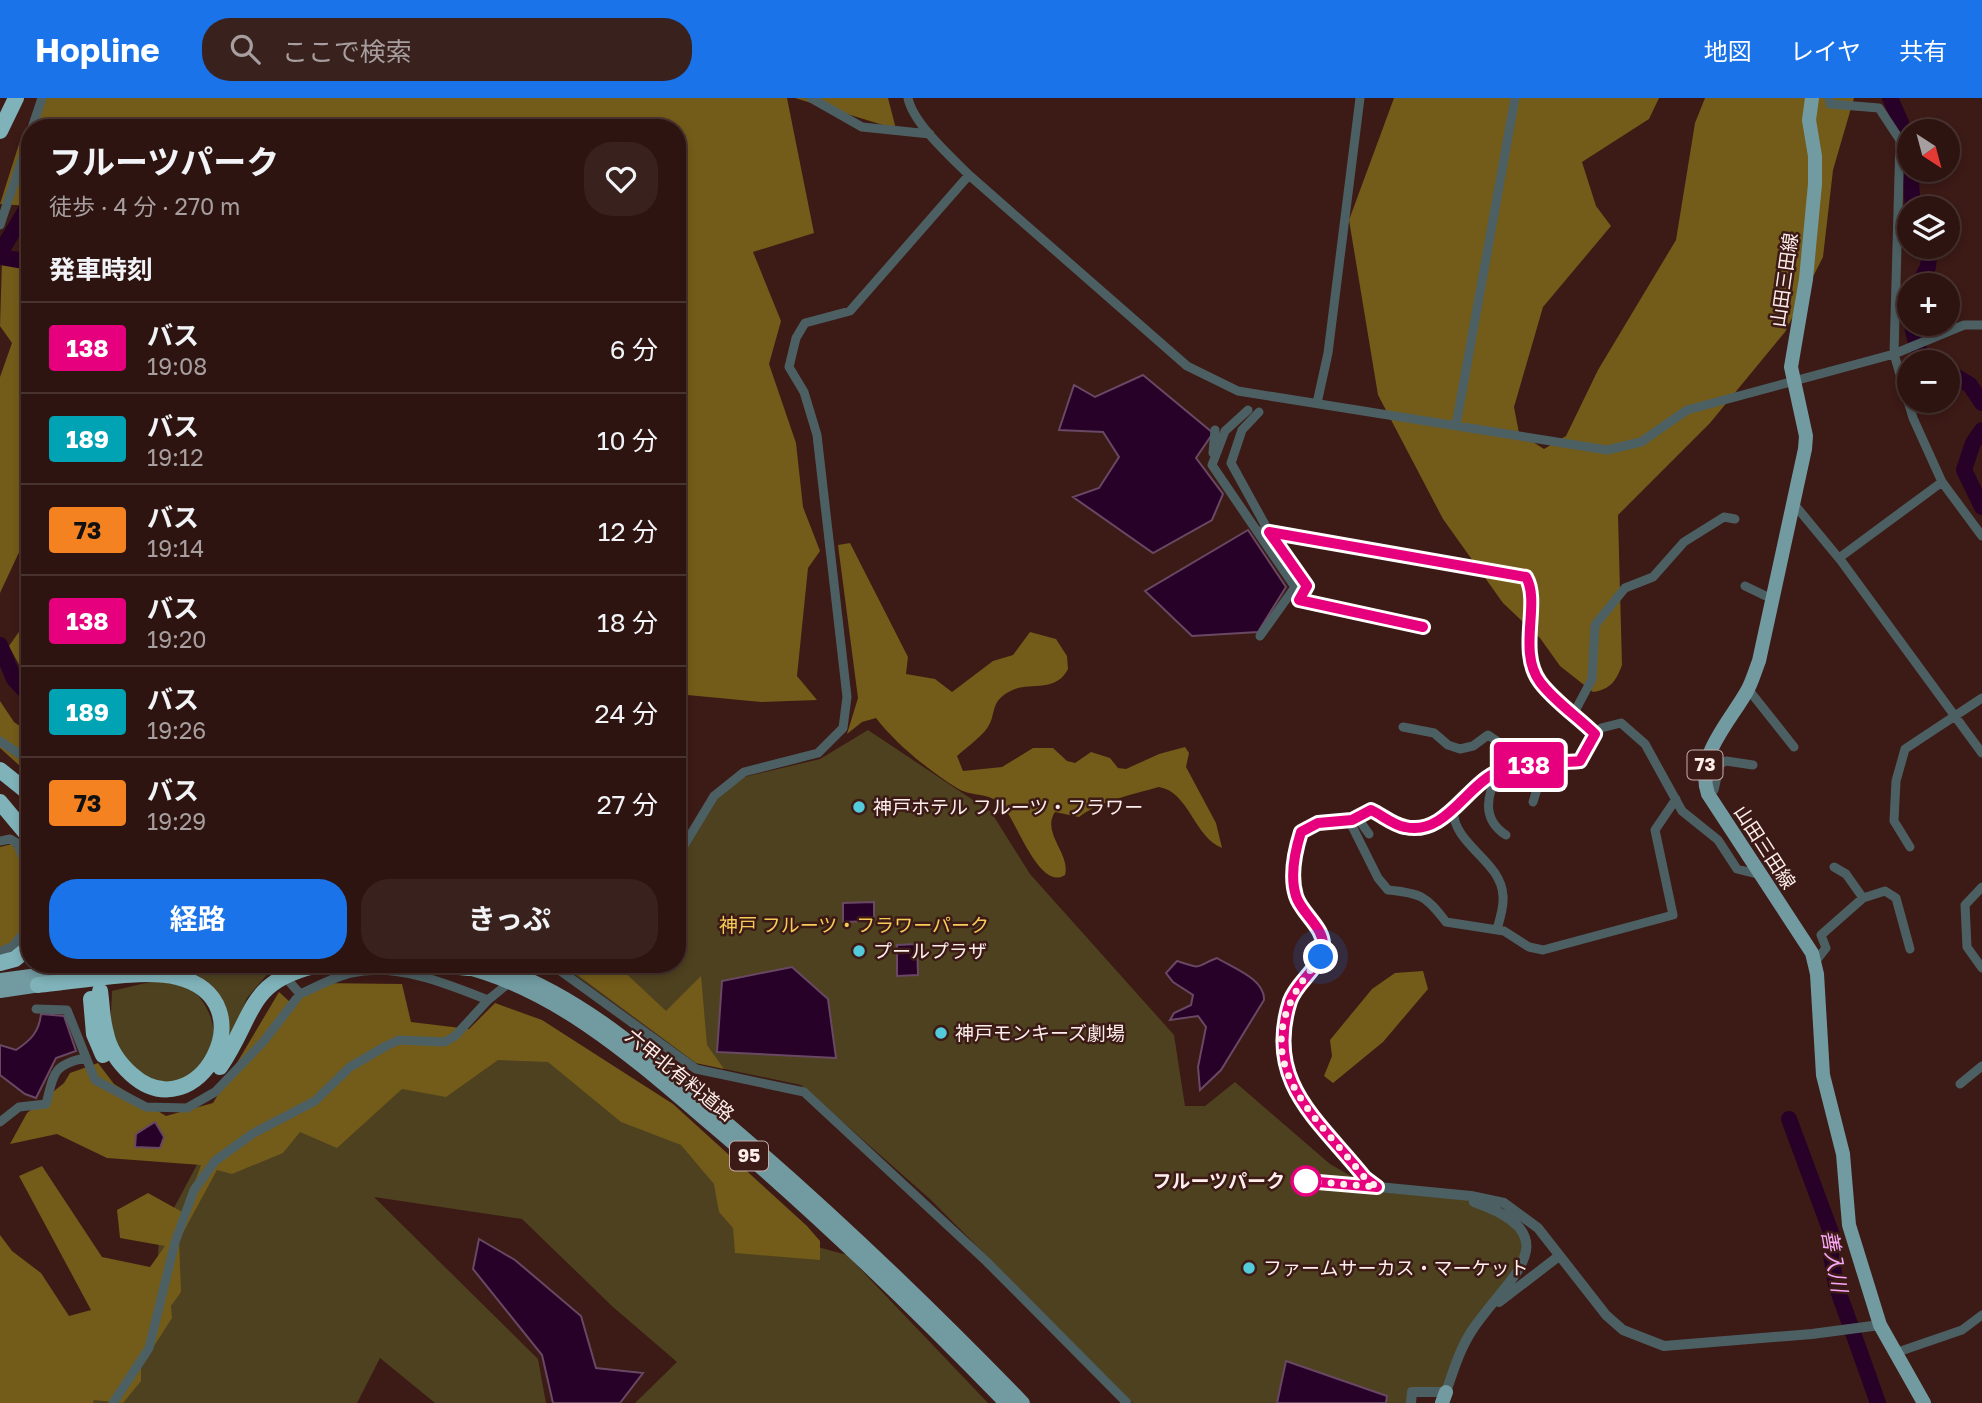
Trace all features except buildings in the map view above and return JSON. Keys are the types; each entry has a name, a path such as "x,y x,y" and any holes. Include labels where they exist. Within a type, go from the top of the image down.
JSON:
{"highway":[{"path":"0,131 16,98"},
{"path":"5,773 21,786"},
{"path":"5,773 21,792"},
{"path":"0,791 21,812"},
{"path":"0,802 21,827"},
{"path":"0,963 15,959 21,954"},
{"path":"38,985 157,974 191,982 214,1000 220,1014 221,1039 212,1063 199,1076 175,1087 165,1088 137,1080 113,1052 95,991 94,1034 103,1056 115,1073 141,1093 175,1097 192,1092 212,1077 228,1056 251,1007 270,985 292,973"}],"main road":[{"name":"山田三田線","path":"1812,98 1810,120 1815,184 1806,279 1791,367 1806,436 1765,640 1748,689 1706,761 1704,781 1708,794 1757,874 1808,945 1815,962 1822,1065 1843,1154 1849,1225 1880,1325 1924,1403"},
{"path":"0,980 52,973"},
{"path":"0,991 115,973"},
{"name":"六甲北有料道路","path":"480,973 527,990 567,1013 650,1073 820,1219 1006,1403"},
{"name":"六甲北有料道路","path":"513,973 534,981 575,1005 657,1064 827,1211 1023,1403"}],"street":[{"path":"35,119 42,98"},
{"path":"811,98 862,127 930,134"},
{"path":"908,98 909,106 930,134 969,175 1187,366 1238,391 1607,450 1641,442 1686,410 1894,354 1964,325 1982,325"},
{"path":"1317,403 1328,353 1360,98"},
{"path":"1456,425 1515,98"},
{"path":"1829,98 1830,104 1879,108 1900,140 1894,354 1913,418 1942,482 1982,536"},
{"path":"0,225 21,162"},
{"path":"686,842 714,796 744,772 818,753 843,729 847,697 817,435 804,392 789,367 796,338 805,323 850,311 969,175"},
{"path":"1212,465 1225,431 1248,410"},
{"path":"1259,412 1242,430 1231,463 1264,532 1295,587 1260,636"},
{"path":"1215,430 1212,465 1307,586 1299,600 1423,627"},
{"path":"1839,558 1942,482"},
{"path":"1794,504 1839,558 1982,753"},
{"path":"1574,713 1592,679 1595,625 1625,588 1653,577 1684,542 1724,517 1735,519"},
{"path":"1264,532 1526,577 1533,589 1529,612 1529,648 1539,681 1595,734"},
{"path":"1745,586 1773,600"},
{"path":"1748,689 1794,747"},
{"path":"1910,847 1894,821 1896,781 1905,749 1982,698"},
{"path":"1377,1187 1365,1178 1302,1104 1283,1064 1284,1034 1291,1000 1298,984 1321,957 1324,945 1322,937 1296,898 1294,884 1297,845 1301,832 1309,827 1353,819 1371,810 1406,828 1423,827 1453,810 1471,790 1498,772 1536,764 1580,761 1595,734 1608,724 1621,723 1645,744 1691,821 1718,840 1737,869 1757,874"},
{"path":"1403,727 1434,733 1460,749 1473,746 1488,735 1502,744 1498,772 1493,778 1488,807 1499,830 1506,835"},
{"path":"0,741 21,755"},
{"path":"1708,794 1715,787 1717,769 1726,761 1753,765"},
{"path":"1533,802 1538,786 1536,764"},
{"path":"1353,819 1378,878 1388,890 1418,893 1433,904 1446,922 1497,929 1530,947 1543,950 1673,915 1655,830 1676,799"},
{"path":"1453,810 1453,821 1461,838 1479,853 1503,893 1497,929"},
{"path":"1353,819 1369,834"},
{"path":"0,841 10,839 18,843 21,851"},
{"path":"1834,867 1846,874 1863,898"},
{"path":"1982,887 1965,905 1967,947 1982,968"},
{"path":"1815,962 1826,948 1821,935 1863,898 1885,891 1896,898 1910,948"},
{"path":"0,952 13,946 21,936"},
{"path":"36,1009 67,1010 95,1080 146,1107 187,1108 215,1093 263,1042 300,994 354,973"},
{"path":"402,973 492,997"},
{"path":"113,1403 149,1348 175,1242 194,1190 215,1161 252,1134 314,1101 350,1067 386,1046 399,1040 445,1042 520,973"},
{"path":"563,973 696,1069 804,1092 986,1261 1127,1403"},
{"path":"288,980 300,994"},
{"path":"0,1122 19,1107 46,1104 54,1071 67,1062 85,1058"},
{"path":"1960,1084 1982,1066"},
{"path":"1306,1181 1491,1199 1516,1210 1538,1228 1595,1304 1623,1330 1664,1346 1812,1334 1880,1325"},
{"path":"1411,1403 1412,1392 1445,1399 1472,1331 1521,1267 1525,1256 1526,1237 1504,1212 1448,1194"},
{"path":"1494,1305 1559,1256"},
{"path":"1895,1353 1962,1331 1982,1315"}],"green space":[{"name":"神戸 フルーツ・フラワーパーク","path":"868,730 991,812 1030,874 1174,1035 1185,1106 1205,1106 1235,1082 1330,1164 1379,1192 1473,1200 1496,1207 1521,1238 1522,1256 1464,1339 1446,1392 1410,1392 1409,1403 1133,1403 931,1200 801,1085 696,1063 572,973 686,973 686,847 717,797 744,777 820,759"},
{"path":"186,973 268,973 247,998 229,1041 220,1007 200,983"},
{"path":"158,980 189,988 203,1001 211,1018 213,1042 207,1061 195,1074 178,1081 159,1082 140,1074 124,1058 112,1028 112,991"},
{"path":"544,1035 629,1090 785,1238 847,1255 988,1403 635,1403 677,1362 613,1307 522,1219 374,1197 538,1359 546,1403 435,1403 380,1358 357,1403 72,1403 155,1317 159,1236 208,1144"}],"shaded area":[{"path":"44,98 787,98 814,233 753,252 781,321 769,364 796,443 803,507 820,551 808,568 797,676 817,700 761,702 686,695 686,119 33,119"},
{"path":"795,98 888,98 896,129"},
{"path":"1394,98 1659,98 1649,119 1582,162 1596,206 1611,226 1543,307 1514,407 1519,433 1544,449 1566,436 1598,370 1676,240 1695,123 1705,98 1854,98 1833,170 1823,257 1785,332 1710,423 1618,515 1622,665 1612,683 1599,691 1593,692 1560,666 1540,638 1503,603 1443,519 1378,395 1349,220"},
{"path":"21,140 21,205 0,204"},
{"path":"2,260 21,265 21,548 0,593 0,377 12,343 0,326"},
{"path":"1143,375 1213,433 1196,458 1223,494 1212,520 1153,553 1073,497 1099,488 1119,457 1103,432 1059,430 1074,385 1095,397"},
{"path":"1248,530 1286,587 1258,632 1192,636 1145,591"},
{"path":"850,543 908,657 906,674 935,679 952,692 993,661 1013,655 1030,632 1056,639 1067,656 1068,669 1057,681 1021,687 1000,698 985,731 957,756 963,771 1002,767 1033,748 1053,748 1067,761 1075,763 1091,752 1110,758 1118,768 1126,769 1159,754 1185,747 1189,753 1186,767 1216,823 1222,848 1205,835 1178,797 1159,787 1106,803 1079,817 1055,812 1052,828 1066,867 1065,875 1055,877 1037,864 1008,813 997,801 962,791 946,781 903,747 876,718 862,722 847,734 858,698 838,545"},
{"path":"21,629 21,668 9,646"},
{"path":"0,701 14,722 21,727 21,767 0,748"},
{"path":"12,844 21,857 21,937 0,949 0,847"},
{"path":"874,902 874,921 843,922 843,903"},
{"path":"917,944 918,975 897,976 897,945"},
{"path":"1217,958 1254,980 1263,993 1264,1000 1221,1070 1200,1090 1198,1067 1206,1027 1198,1016 1170,1020 1174,1013 1191,1005 1193,995 1173,982 1166,973 1177,961 1198,966"},
{"path":"792,967 828,999 836,1058 717,1052 722,981"},
{"path":"1423,971 1428,989 1383,1042 1333,1083 1324,1076 1332,1056 1330,1040 1372,989 1395,973"},
{"path":"575,973 626,973 666,1011 701,976 707,1045 724,1069 696,1063"},
{"path":"316,983 402,984 411,1022 469,1029 495,1003 542,1020 673,1104 807,1226 820,1241 820,1260 735,1253 733,1228 719,1212 714,1184 681,1145 621,1122 548,1062 498,1060 446,1097 402,1089 337,1148 300,1132 283,1153 232,1174 217,1170 179,1240 181,1292 171,1306 172,1318 141,1366 141,1381 123,1403 94,1400 93,1403 0,1403 0,1235 12,1251 41,1273 69,1316 91,1310 19,1176 42,1166 102,1257 150,1267 165,1246 120,1238 117,1210 148,1193 184,1213 201,1165 107,1158 57,1134 10,1144 27,1113 64,1083 70,1073 98,1063 114,1084 166,1116 213,1103 279,992 290,1002"},
{"path":"41,1014 64,1016 76,1051 56,1058 36,1098 25,1094 0,1075 0,1045 16,1050 36,1031"},
{"path":"155,1122 164,1137 160,1148 135,1147 136,1134"},
{"path":"479,1239 515,1260 581,1316 596,1368 643,1373 620,1403 553,1403 542,1355 473,1269"},
{"path":"1286,1361 1387,1396 1386,1403 1277,1403"}],"waterway":[{"path":"1890,98 1899,119"},
{"path":"1911,182 1912,196"},
{"path":"0,253 21,218"},
{"path":"0,257 21,260"},
{"path":"1925,273 1929,259"},
{"path":"1914,336 1920,350"},
{"path":"1960,379 1970,385 1982,403"},
{"path":"1982,430 1973,443 1964,470 1982,507"},
{"path":"0,645 14,679 21,686"},
{"name":"善入川","path":"1789,1119 1832,1235 1830,1249 1836,1285 1878,1403"}],"bus line":[{"name":"138","path":"1306,1181 1377,1187 1365,1178 1302,1104 1293,1090 1283,1064 1286,1018 1291,1000 1298,984 1321,957 1324,945 1322,937 1296,898 1295,860 1301,832 1318,823 1352,820 1371,810 1406,828 1423,827 1453,810 1471,790 1493,773 1506,768 1580,761 1595,734 1539,681 1529,648 1529,612 1533,589 1526,577 1269,532 1307,586 1299,600 1423,627"}],"place":[{"name":"神戸ホテル フルーツ・フラワー","path":"859,807"},
{"name":"プールプラザ","path":"859,951"},
{"name":"神戸モンキーズ劇場","path":"941,1033"},
{"name":"フルーツパーク","path":"1306,1181"},
{"name":"ファームサーカス・マーケット","path":"1249,1268"}],"route":[{"path":"1306,1181 1377,1187 1365,1178 1302,1104 1293,1090 1283,1064 1286,1018 1291,1000 1298,984 1321,957"}]}
